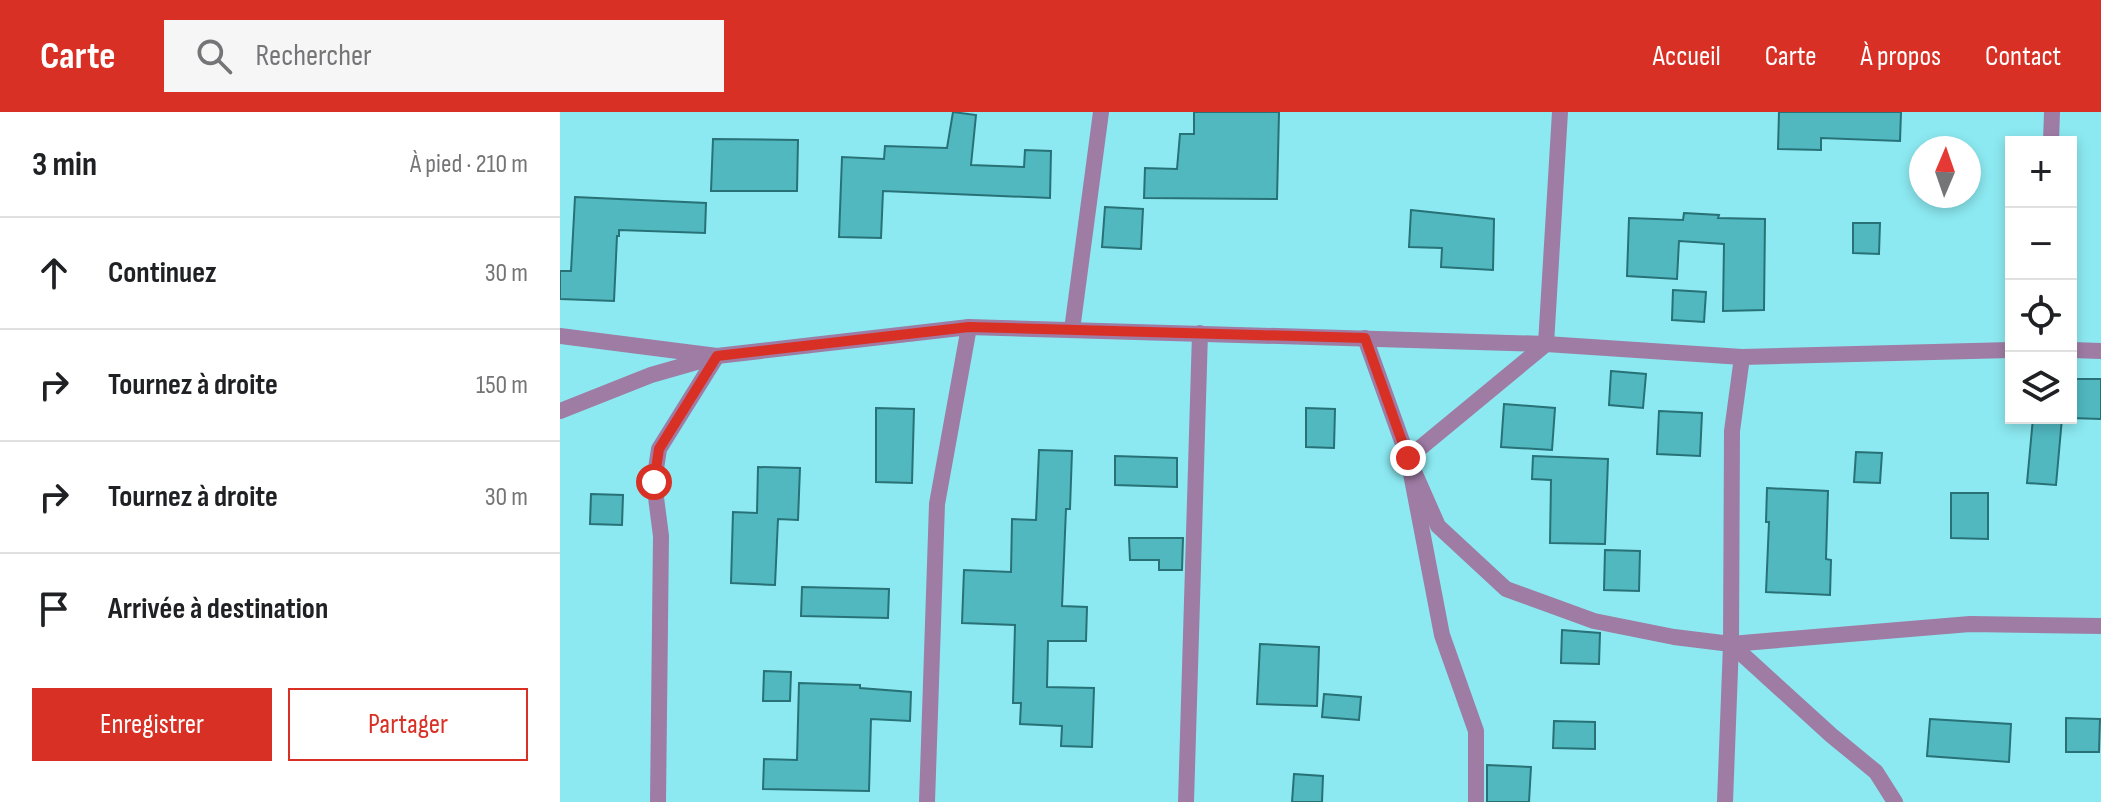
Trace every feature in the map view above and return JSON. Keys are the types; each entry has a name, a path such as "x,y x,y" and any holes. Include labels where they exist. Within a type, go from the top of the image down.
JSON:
{"street":[{"path":"1072,330 1101,112"},
{"path":"1408,458 1546,344 1560,112"},
{"path":"2051,136 2052,112"},
{"path":"927,802 937,504 969,327"},
{"path":"560,411 651,375 717,356 969,327 1546,344 1742,357 2005,350"},
{"path":"1186,802 1200,333"},
{"path":"560,336 717,356"},
{"path":"1365,338 1408,458 1438,526 1506,589 1594,621 1674,637 1731,644 1970,624 2101,626"},
{"path":"2077,350 2101,351"},
{"path":"658,802 661,536 654,482 659,449 717,356"},
{"path":"1725,802 1731,644 1732,431 1742,357"},
{"path":"1408,458 1442,635 1476,731 1476,802"},
{"path":"1731,644 1876,772 1895,802"}],"building":[{"path":"953,112 976,115 971,165 1024,167 1025,150 1051,151 1050,198 883,191 881,238 839,237 842,157 884,159 885,146 947,148"},
{"path":"1194,112 1279,112 1277,199 1144,198 1145,168 1177,169 1180,134 1194,134"},
{"path":"1779,112 1901,112 1900,141 1821,138 1821,150 1778,149"},
{"path":"713,139 798,140 797,191 711,191"},
{"path":"575,197 706,203 705,233 619,230 614,301 560,299 560,271 571,271"},
{"path":"1105,207 1143,209 1141,249 1102,247"},
{"path":"1411,210 1494,219 1493,270 1441,267 1442,248 1409,247"},
{"path":"1684,213 1719,215 1718,218 1765,219 1764,310 1723,311 1724,244 1679,241 1677,279 1627,276 1629,218 1683,220"},
{"path":"1853,223 1880,223 1879,254 1853,253"},
{"path":"1673,290 1706,292 1704,322 1672,320"},
{"path":"1611,371 1646,374 1643,408 1609,405"},
{"path":"2077,379 2101,379 2101,419 2077,418"},
{"path":"1504,404 1555,408 1552,450 1501,447"},
{"path":"876,408 914,409 912,483 876,482"},
{"path":"1306,408 1335,409 1334,448 1306,447"},
{"path":"1659,411 1702,413 1700,456 1657,454"},
{"path":"2032,424 2061,424 2056,485 2027,483"},
{"path":"1039,450 1072,451 1062,606 1087,607 1086,641 1048,641 1047,687 1094,688 1092,747 1061,746 1062,726 1020,724 1021,703 1013,703 1015,625 962,623 964,570 1011,572 1012,519 1036,520"},
{"path":"1856,452 1882,453 1880,483 1854,482"},
{"path":"1115,456 1177,458 1177,487 1115,485"},
{"path":"1533,456 1608,459 1605,544 1550,543 1551,480 1532,479"},
{"path":"758,467 800,468 798,520 778,519 775,585 731,583 733,512 757,513"},
{"path":"1767,488 1828,491 1826,559 1831,560 1830,595 1766,592"},
{"path":"1951,493 1988,493 1988,539 1951,538"},
{"path":"591,494 623,495 622,525 590,524"},
{"path":"1129,538 1183,538 1182,570 1159,570 1159,560 1130,560"},
{"path":"1605,550 1640,551 1639,591 1604,590"},
{"path":"802,587 889,589 888,618 801,616"},
{"path":"1562,630 1600,633 1599,664 1561,663"},
{"path":"1260,644 1319,647 1317,706 1257,704"},
{"path":"764,671 791,672 790,701 763,701"},
{"path":"799,683 860,685 860,688 911,692 910,721 871,719 869,791 763,789 764,759 797,760"},
{"path":"1324,694 1361,697 1359,720 1322,717"},
{"path":"2066,718 2100,719 2099,752 2066,752"},
{"path":"1930,719 2011,724 2009,762 1927,756"},
{"path":"1554,721 1595,722 1595,749 1553,748"},
{"path":"1487,765 1531,767 1529,802 1487,802"},
{"path":"1294,774 1323,776 1322,802 1292,802"}],"route":[{"path":"654,482 659,449 717,356 969,327 1365,338 1408,458"}]}
